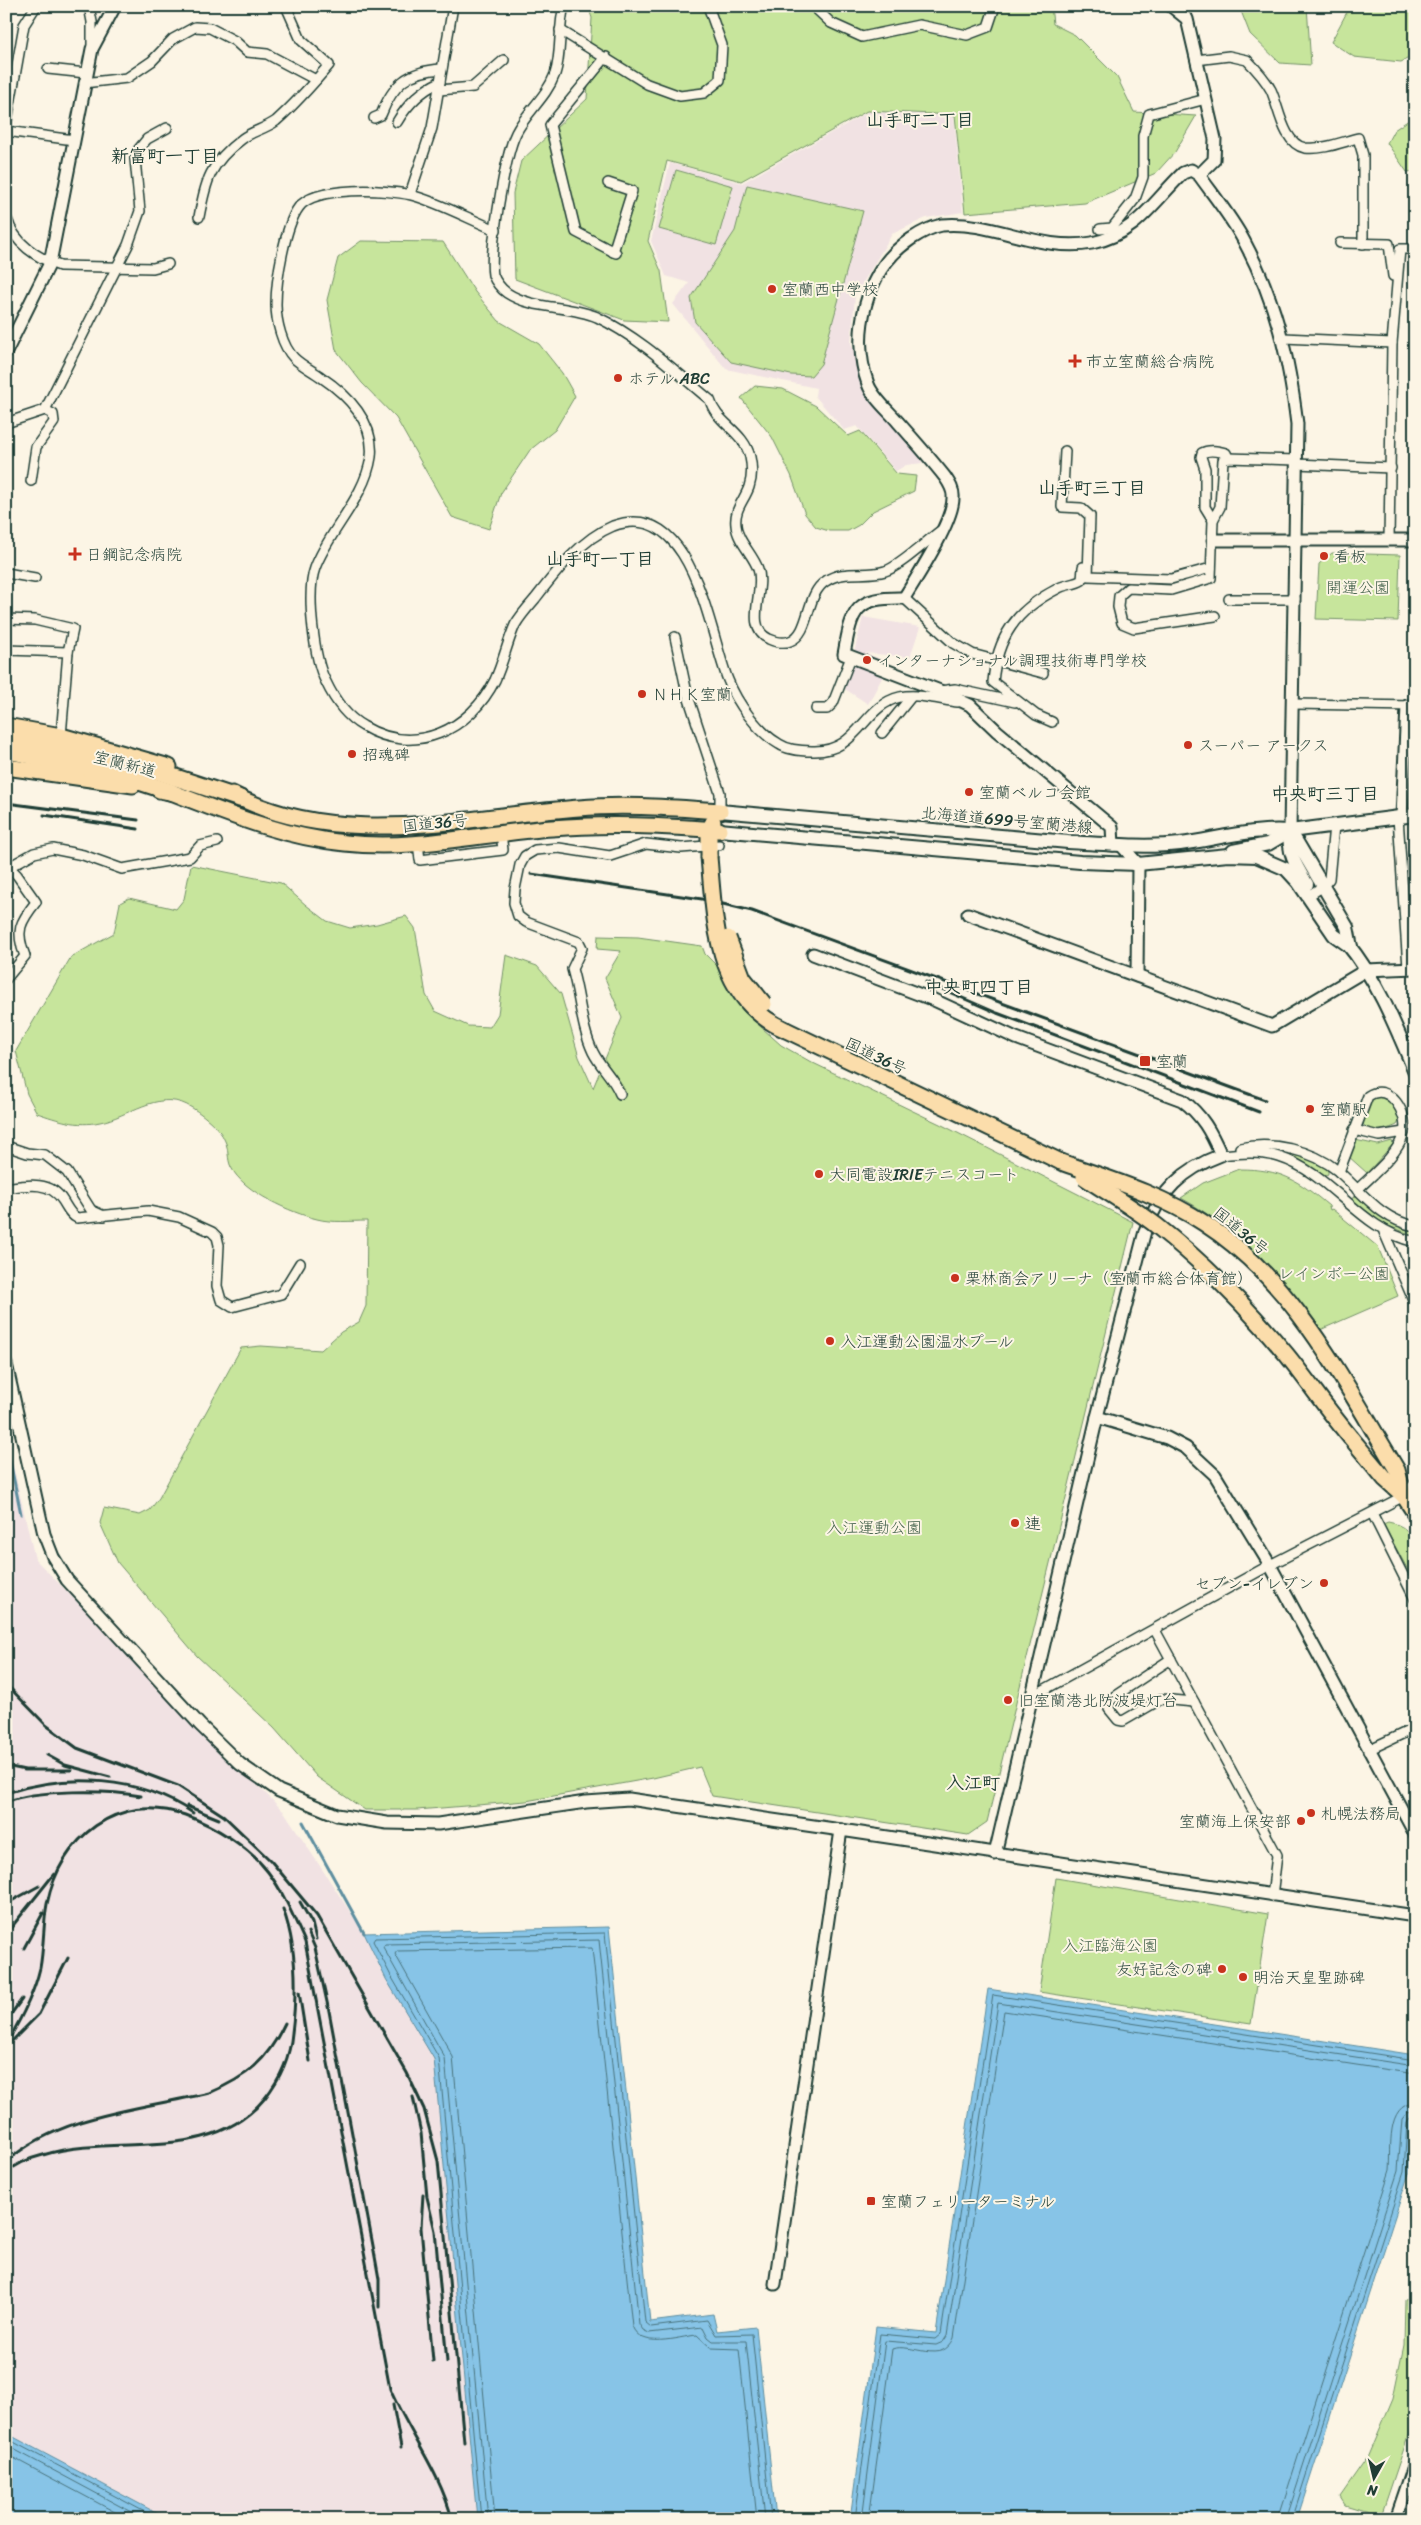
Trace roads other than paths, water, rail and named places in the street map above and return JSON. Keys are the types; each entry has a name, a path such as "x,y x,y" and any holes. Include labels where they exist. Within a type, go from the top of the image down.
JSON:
{"highway":[{"name":"国道36号","path":"6,726 61,736 140,757 184,772 241,799 296,818 329,824 398,826 583,807 637,806 720,810"},
{"name":"室蘭新道","path":"6,738 86,760 171,792"},
{"name":"室蘭新道","path":"6,750 150,769 241,799"},
{"name":"国道36号","path":"6,767 171,792 232,816 294,835 346,844 418,843 552,828 627,825 714,844 716,928 725,967 742,995 754,1008 771,1024 1061,1162 1167,1203 1205,1223 1230,1242 1279,1289 1312,1330 1336,1365 1397,1470 1410,1495 1415,1513"},
{"path":"714,844 720,810"},
{"name":"国道36号","path":"1061,1162 1157,1226 1207,1271 1247,1310 1286,1355 1324,1406 1385,1479 1410,1495"}],"main road":[{"name":"北海道道699号室蘭港線","path":"720,810 1059,842 1117,845 1179,844 1248,832 1290,831 1405,816"},
{"path":"1228,856 1235,850 1268,844 1290,831 1314,892 1334,935 1351,947 1366,970 1396,1027 1415,1072"},
{"path":"714,844 1138,864 1228,856 1256,856 1281,866 1298,882 1314,892"}],"street":[{"path":"6,127 24,25 36,6"},
{"path":"6,352 50,263 92,49 92,22 89,6"},
{"path":"92,49 116,6"},
{"path":"199,217 205,184 211,170 243,138 264,129 275,121 329,65 301,40 286,6"},
{"path":"410,194 432,128 453,6"},
{"path":"564,6 556,71 547,92 516,134 505,172 496,230 493,275 505,292 520,299 596,317 617,328 710,400 713,411 733,428 746,444 751,473 749,487 737,507 736,526 759,569 761,584 756,615 758,627 766,638 781,643 792,640 801,633 813,596 825,581 846,574 867,574 887,571 944,528"},
{"path":"560,30 647,84 680,96 704,93 720,80 722,45 708,6"},
{"path":"813,6 831,23 862,36 919,25 967,35 988,27 995,6"},
{"path":"1171,6 1187,19 1215,139 1214,160 1199,174"},
{"path":"48,70 85,78 127,78 152,61 173,39 195,27 210,28 235,41 247,52 267,54 316,80"},
{"path":"1196,60 1229,56 1247,60 1270,89 1287,132 1296,143 1304,148 1322,147 1358,138 1363,155 1363,244"},
{"path":"606,57 550,125 576,232 614,252 632,191 608,183"},
{"path":"397,122 404,111 428,87 473,87 504,60"},
{"path":"374,118 381,115 388,95 403,79 428,70 442,69"},
{"path":"1100,230 1112,228 1136,199 1143,176 1143,136 1149,114 1206,99"},
{"path":"6,424 45,410 117,266 140,211 136,192 135,160 138,150 148,139 167,128"},
{"path":"6,131 74,140"},
{"path":"904,598 944,528 954,500 950,485 868,385 861,353 862,316 876,280 888,260 902,245 921,233 941,226 960,225 984,228 1041,242 1091,243 1108,238 1139,220 1183,173 1191,170 1199,174 1244,241 1267,290 1284,338 1290,369 1297,424 1294,704 1290,831"},
{"path":"496,230 410,194 351,190 314,196 299,207 291,226 281,260 276,304 278,326 292,356 327,381 357,409 368,428 372,452 367,474 313,573 311,607 324,679 342,707 363,726 391,737 422,739 453,729 475,710 494,682 516,622 570,555 613,526 640,522 656,528 675,542 697,580 730,685 753,721 780,745 799,750 819,752 838,747 851,739 880,707 901,697 963,703 970,705 997,731 1112,827 1117,845 1138,864 1137,976"},
{"path":"7,219 13,235 19,242 50,263 65,267 117,266 153,268 168,264"},
{"path":"1340,244 1389,244 1396,296"},
{"path":"1389,540 1392,343 1400,249 1415,249"},
{"path":"1284,338 1392,343"},
{"path":"31,481 36,447 54,422 53,414 45,410"},
{"path":"1065,451 1062,508 1081,508 1090,516 1088,576 1171,579 1212,568"},
{"path":"1213,520 1205,507 1206,469 1201,457 1206,451 1220,451 1226,453 1228,458"},
{"path":"1215,616 1134,628 1122,623 1118,607 1119,596 1128,588 1170,590 1211,578 1213,520 1220,507 1222,460 1228,458 1391,468"},
{"path":"1213,540 1415,540"},
{"path":"1052,722 1018,703 993,682 995,661 998,649 1019,614 1058,588 1082,580 1083,561 1088,560"},
{"path":"6,573 35,578"},
{"path":"963,703 940,691 844,654 850,624 861,605 879,597 904,598 953,642 972,654 1043,673"},
{"path":"1230,599 1295,599"},
{"path":"6,619 35,620 73,629 68,652 61,736"},
{"path":"675,636 687,693 720,793 720,810"},
{"path":"6,650 68,652"},
{"path":"820,706 827,709 833,703 851,657"},
{"path":"940,691 955,690 1018,703"},
{"path":"882,733 912,697"},
{"path":"968,914 1272,1026 1366,970 1412,968 1405,816 1411,706 1294,704"},
{"path":"1314,892 1329,879 1334,825"},
{"path":"6,979 25,956 19,940 20,926 24,916 36,902 18,875 7,866 34,853 54,849 83,855 122,869 190,857 200,846 217,842"},
{"path":"620,1094 615,1080 605,1071 594,1053 587,1036 580,997 572,969 582,948 580,942 526,922 518,916 514,903 520,865 525,856 535,850 559,848 610,856 646,844 681,848 714,844"},
{"path":"813,954 934,1000 1016,1038 1182,1100 1196,1111 1209,1128 1221,1155"},
{"path":"1339,1172 1368,1096 1382,1091 1395,1100 1404,1121 1404,1132 1394,1150 1357,1190"},
{"path":"1354,1130 1379,1136 1404,1132"},
{"path":"6,1146 19,1151 45,1155 67,1172 91,1210 104,1216"},
{"path":"995,1854 1097,1417 1145,1231 1153,1209 1178,1180 1201,1162 1242,1148 1287,1148 1316,1158 1339,1172 1385,1213 1415,1226"},
{"path":"1221,1155 1242,1152 1264,1154 1292,1162 1320,1180 1361,1216 1384,1232 1415,1242"},
{"path":"6,1188 27,1184 46,1187 62,1198 72,1216 77,1218 148,1211 178,1217 212,1232 217,1237 219,1245 217,1286 221,1300 232,1307 281,1294 300,1264"},
{"path":"1384,1232 1415,1304"},
{"path":"6,1364 44,1534 53,1557 67,1580 228,1753 279,1791 337,1815 386,1823 438,1824 586,1802 629,1799 1415,1916"},
{"path":"1097,1417 1150,1431 1168,1438 1201,1461 1216,1475 1270,1566 1415,1834"},
{"path":"1031,1697 1270,1566 1410,1495 1415,1484"},
{"path":"1372,1513 1415,1599"},
{"path":"1155,1630 1277,1855 1272,1896"},
{"path":"1171,1660 1115,1696 1110,1701 1109,1709 1118,1720 1123,1721 1165,1698 1194,1702"},
{"path":"1368,1750 1415,1728"},
{"path":"775,2284 841,1830"},
{"path":"1396,2519 1415,2464"}],"water":[{"path":"609,1927 650,2322 713,2314 717,2331 756,2327 776,2519 477,2519 434,2059 386,1979 364,1933"},
{"path":"988,1989 1415,2055 1409,2173 1297,2519 850,2519 876,2327 936,2333"},
{"path":"6,2433 168,2519 6,2519"}],"waterway":[{"path":"6,1442 21,1514"},
{"path":"303,1822 364,1933"}],"railway":[{"path":"6,803 138,820"},
{"path":"44,815 138,829"},
{"path":"531,874 702,899 752,911 1265,1100"},
{"path":"926,982 997,1013 1259,1112"},
{"path":"6,1684 46,1725 77,1748 178,1786 224,1816 271,1861 317,1916 407,2073 424,2109 438,2161 464,2442"},
{"path":"47,1755 65,1765 110,1777"},
{"path":"6,1766 25,1770 71,1770"},
{"path":"6,1793 53,1782 102,1782 150,1791 193,1813"},
{"path":"6,1802 35,1795 73,1792 141,1796"},
{"path":"187,1806 219,1819"},
{"path":"6,2044 26,2007 40,1968 47,1904 54,1880 65,1859 79,1841 96,1826 115,1815 137,1810 160,1809 185,1815 208,1825 231,1838 260,1863 279,1888 305,1942 390,2389 440,2485 452,2519"},
{"path":"6,1934 54,1874"},
{"path":"6,1904 39,1886"},
{"path":"300,1902 312,1923 316,1939"},
{"path":"6,2173 19,2164 43,2155 71,2149 190,2140 217,2132 243,2119 265,2098 280,2075 287,2059 291,2042 294,2018 295,1970 291,1939 283,1909"},
{"path":"24,1948 43,1913"},
{"path":"308,1932 315,1948 329,2011 379,2279 379,2307"},
{"path":"11,2042 39,2014 68,1958"},
{"path":"299,1992 310,2061"},
{"path":"6,2021 22,1999"},
{"path":"6,2162 28,2146 51,2133 76,2123 129,2109 209,2093 222,2087 245,2074 263,2058 285,2023"},
{"path":"413,2097 421,2133 427,2197 435,2231 447,2362"},
{"path":"423,2194 421,2228 433,2361"},
{"path":"393,2405 401,2447"}],"place":[{"name":"室蘭西中学校","path":"772,289"},
{"name":"市立室蘭総合病院","path":"1075,361"},
{"name":"ホテル ABC","path":"618,378"},
{"name":"日鋼記念病院","path":"75,554"},
{"name":"看板","path":"1324,556"},
{"name":"インターナショナル調理技術専門学校","path":"867,660"},
{"name":"ＮＨＫ室蘭","path":"642,694"},
{"name":"スーパー アークス","path":"1188,745"},
{"name":"招魂碑","path":"352,754"},
{"name":"室蘭ベルコ会館","path":"969,792"},
{"name":"室蘭","path":"1145,1061"},
{"name":"室蘭駅","path":"1310,1109"},
{"name":"大同電設IRIEテニスコート","path":"819,1174"},
{"name":"栗林商会アリーナ（室蘭市総合体育館）","path":"955,1278"},
{"name":"入江運動公園温水プール","path":"830,1341"},
{"name":"連","path":"1015,1523"},
{"name":"セブン-イレブン","path":"1324,1583"},
{"name":"旧室蘭港北防波堤灯台","path":"1008,1700"},
{"name":"札幌法務局","path":"1311,1813"},
{"name":"室蘭海上保安部","path":"1301,1821"},
{"name":"友好記念の碑","path":"1222,1969"},
{"name":"明治天皇聖跡碑","path":"1243,1977"},
{"name":"室蘭フェリーターミナル","path":"871,2201"}],"district":[{"name":"山手町二丁目","path":"920,120"},
{"name":"新富町一丁目","path":"165,156"},
{"name":"山手町三丁目","path":"1092,488"},
{"name":"山手町一丁目","path":"600,559"},
{"name":"中央町三丁目","path":"1325,794"},
{"name":"中央町四丁目","path":"979,987"},
{"name":"入江町","path":"973,1783"}],"park label":[{"name":"開運公園","path":"1358,587"},
{"name":"レインボー公園","path":"1334,1273"},
{"name":"入江運動公園","path":"874,1527"},
{"name":"入江臨海公園","path":"1110,1945"}]}
